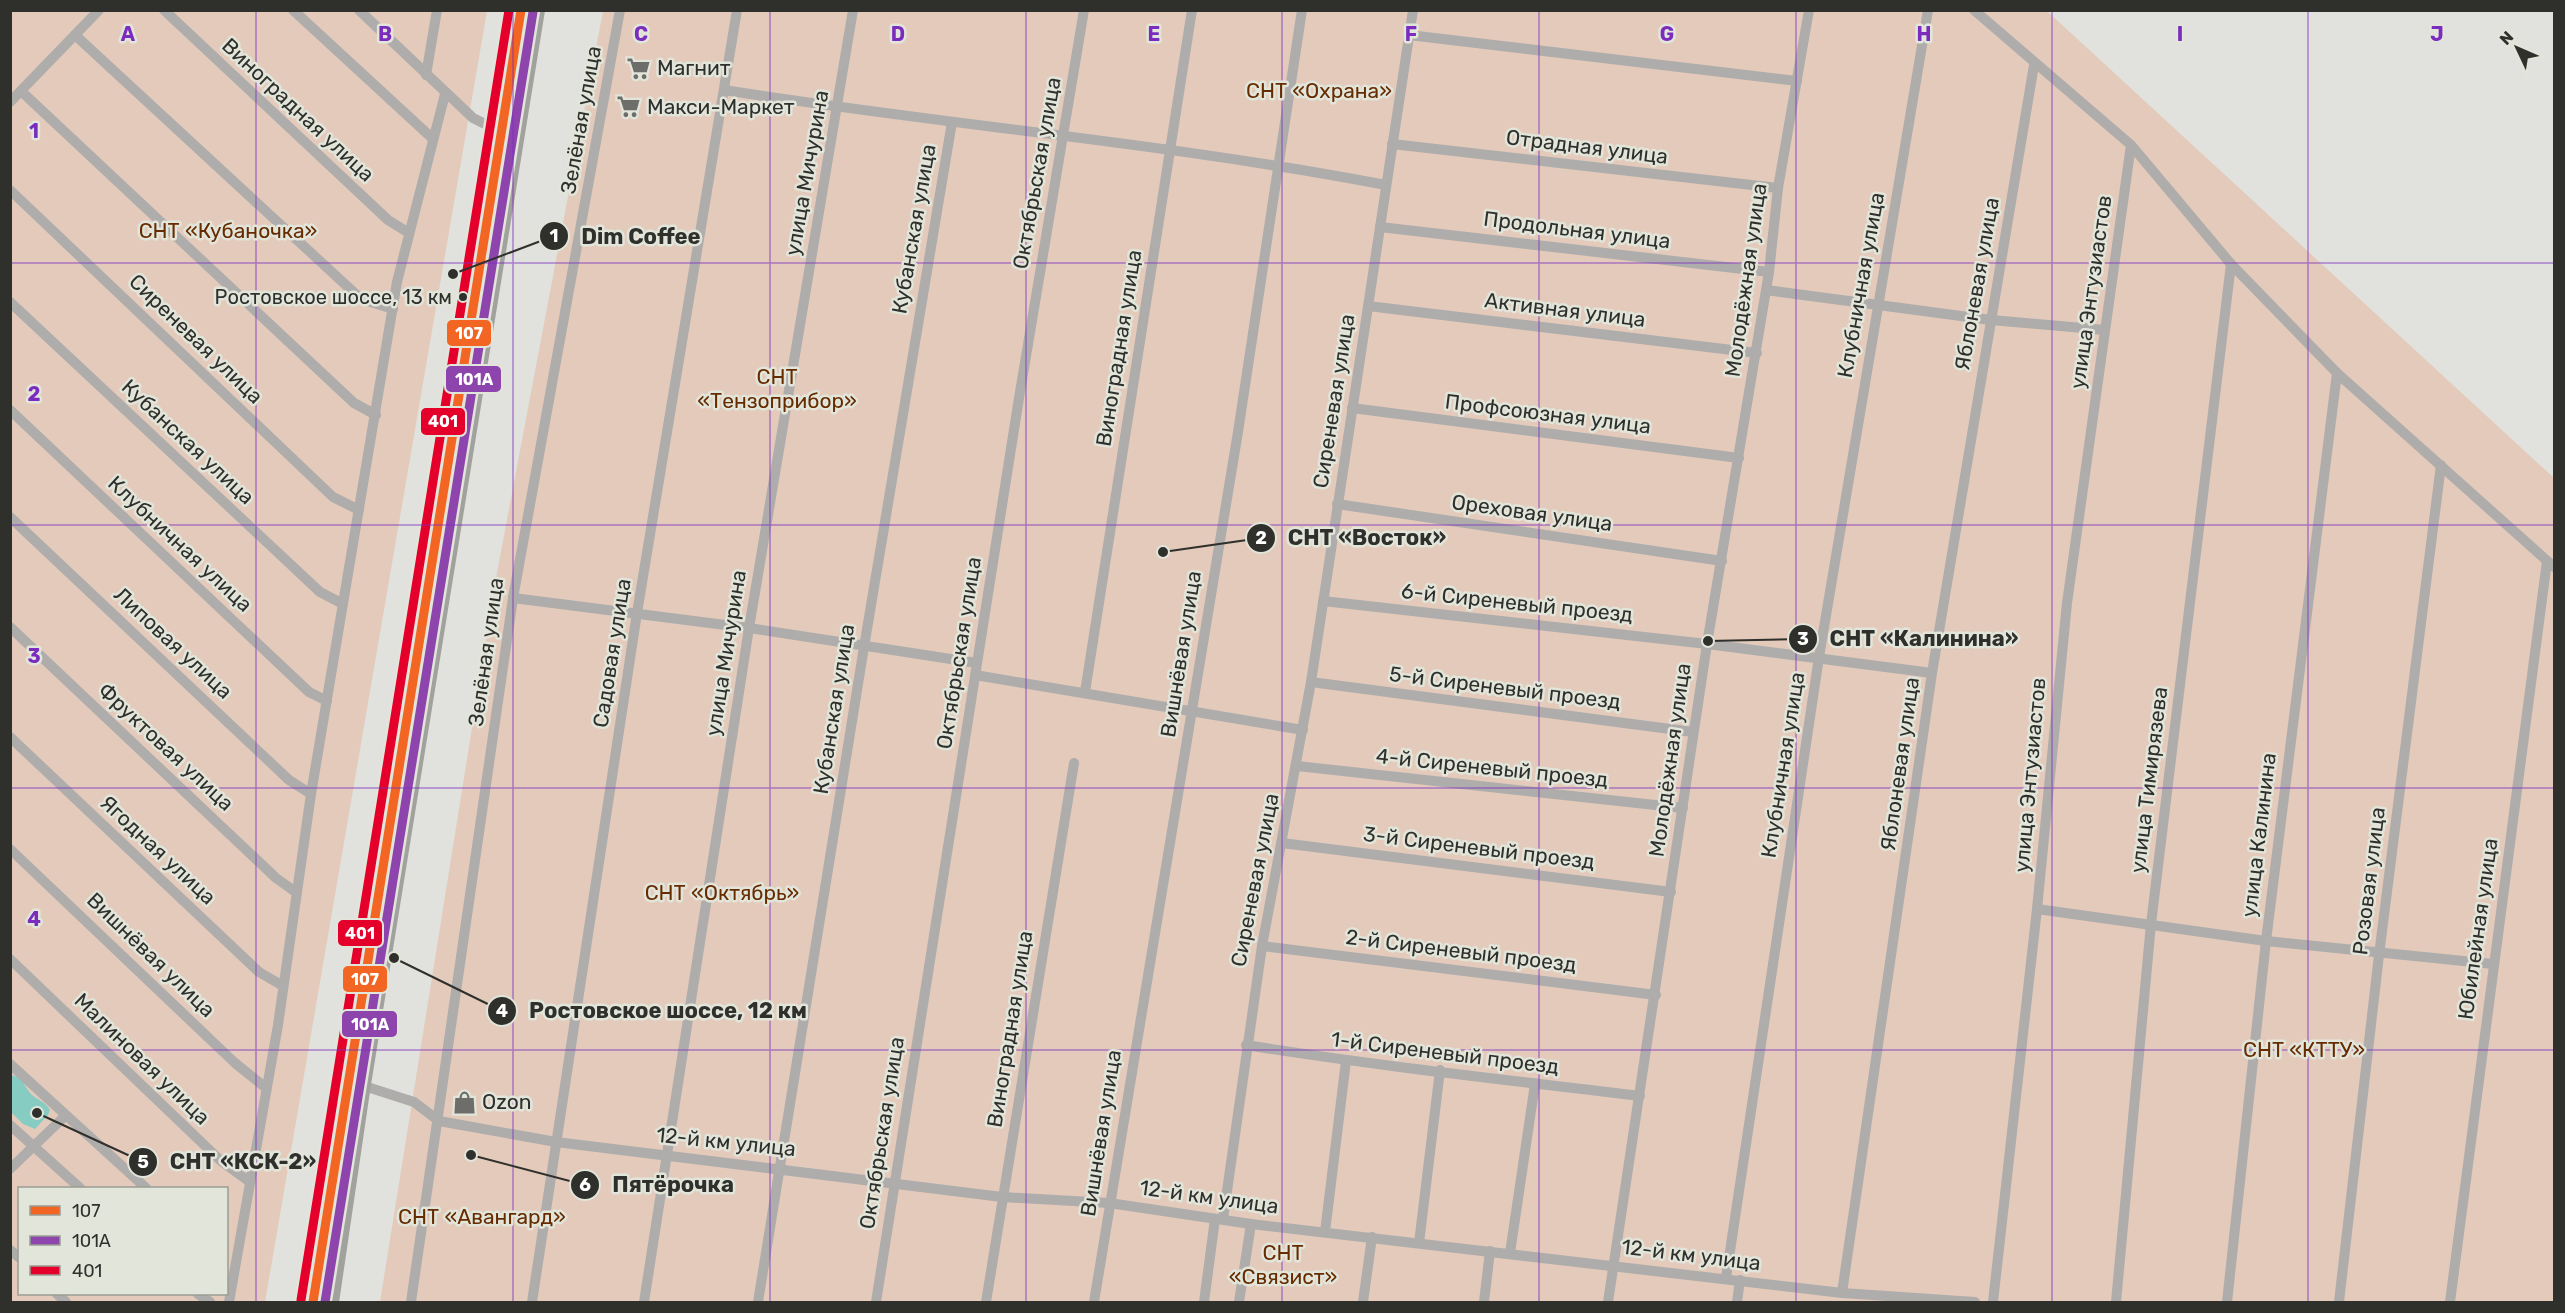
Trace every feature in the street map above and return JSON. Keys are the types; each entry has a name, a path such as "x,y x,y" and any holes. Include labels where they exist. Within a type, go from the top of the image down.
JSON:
{"highway":[{"path":"313,1302 354,1083 509,123 521,10"},
{"path":"509,123 535,10"},
{"path":"329,1302 354,1083"}],"street":[{"path":"10,102 99,10"},
{"name":"Виноградная улица","path":"164,10 388,220 409,233"},
{"path":"293,10 432,138"},
{"path":"359,10 445,94 473,118 509,123"},
{"path":"426,75 437,10"},
{"name":"Зелёная улица","path":"411,1302 513,598 620,10"},
{"name":"Садовая улица","path":"532,1302 637,613 737,10"},
{"name":"улица Мичурина","path":"644,1302 749,628 853,10"},
{"name":"Октябрьская улица","path":"876,1302 1018,398 1084,10"},
{"name":"Виноградная улица","path":"1085,692 1192,10"},
{"name":"Вишнёвая улица","path":"1094,1302 1238,432 1302,10"},
{"name":"Сиреневая улица","path":"1219,1219 1262,946 1311,682 1413,10"},
{"name":"Молодёжная улица","path":"1608,1302 1656,995 1693,732 1757,353 1778,188 1809,10"},
{"name":"Клубничная улица","path":"1726,1278 1819,657 1928,10"},
{"path":"1974,10 2034,65 2131,146 2231,264 2337,373 2551,564"},
{"path":"75,35 361,299 393,309"},
{"path":"1409,35 1797,81"},
{"name":"Яблоневая улица","path":"1842,1293 1932,673 2034,65"},
{"path":"724,90 838,108 1169,148 1386,185"},
{"path":"21,91 354,403 376,416"},
{"path":"229,1302 230,1266 250,1182 283,986 311,794 393,309 409,233 445,94"},
{"name":"Кубанская улица","path":"758,1302 952,122"},
{"name":"Отрадная улица","path":"1392,144 1778,188"},
{"name":"улица Энтузиастов","path":"1993,1302 2037,909 2067,603 2131,146"},
{"name":"Сиреневая улица","path":"10,190 333,497 359,510"},
{"name":"Продольная улица","path":"1380,227 1769,272"},
{"name":"улица Тимирязева","path":"2116,1302 2151,924 2231,264"},
{"path":"1766,290 1991,320 2105,330"},
{"name":"Кубанская улица","path":"10,302 320,592 343,604"},
{"name":"Активная улица","path":"1368,306 1757,353"},
{"name":"улица Калинина","path":"2227,1302 2266,941 2337,373"},
{"name":"Профсоюзная улица","path":"1352,408 1739,458"},
{"name":"Клубничная улица","path":"10,410 309,692 327,701"},
{"name":"Розовая улица","path":"2339,1302 2379,951 2441,465"},
{"name":"Ореховая улица","path":"1338,504 1722,561"},
{"name":"Липовая улица","path":"10,517 289,780 311,794"},
{"name":"Юбилейная улица","path":"2450,1302 2493,964 2551,564"},
{"path":"513,598 749,628 977,663"},
{"name":"6-й Сиреневый проезд","path":"1323,601 1819,657 1932,673"},
{"name":"Фруктовая улица","path":"10,627 276,878 297,893"},
{"path":"975,675 1192,709 1303,730"},
{"name":"5-й Сиреневый проезд","path":"1311,682 1693,732"},
{"name":"Ягодная улица","path":"10,737 259,972 283,986"},
{"name":"Виноградная улица","path":"986,1302 1074,763"},
{"name":"4-й Сиреневый проезд","path":"1297,766 1683,808"},
{"name":"3-й Сиреневый проезд","path":"1282,843 1671,892"},
{"name":"Вишнёвая улица","path":"10,849 235,1063 266,1088"},
{"path":"2037,909 2266,941 2493,964"},
{"name":"2-й Сиреневый проезд","path":"1262,946 1656,995"},
{"name":"Малиновая улица","path":"10,959 221,1161 250,1182"},
{"name":"1-й Сиреневый проезд","path":"1246,1045 1346,1061 1440,1070 1640,1096"},
{"path":"1325,1232 1346,1061"},
{"path":"10,1064 145,1187"},
{"path":"1419,1243 1440,1070"},
{"path":"354,1083 414,1102 439,1121"},
{"path":"1510,1253 1535,1083"},
{"path":"10,1169 65,1116"},
{"name":"12-й км улица","path":"439,1121 556,1142 779,1167 1002,1197 1109,1203 1251,1224 1726,1278 1842,1293 1869,1299 1975,1302"},
{"path":"10,1125 79,1187"},
{"path":"1204,1302 1219,1219"},
{"path":"1239,1302 1251,1224"},
{"path":"1363,1302 1372,1237"},
{"path":"1484,1302 1490,1251"},
{"path":"1737,1302 1740,1280"}],"green space":[{"name":"СНТ «Кубаночка»","path":"10,11 487,11 265,1302 11,1302"},
{"path":"603,11 2047,11 2554,478 2554,1302 380,1302 496,578"}],"water":[{"path":"10,1075 21,1080 31,1094 50,1110 35,1129 23,1124 11,1112"}],"transit line":[{"name":"401","path":"301,1300 509,10"},
{"name":"107","path":"313,1302 521,10"},
{"name":"101А","path":"325,1302 533,12"}],"place":[{"name":"Магнит","path":"639,68"},
{"name":"Макси-Маркет","path":"629,107"},
{"name":"Dim Coffee","path":"453,274"},
{"name":"Ростовское шоссе, 13 км","path":"463,297"},
{"name":"СНТ «Восток»","path":"1163,552"},
{"name":"СНТ «Калинина»","path":"1708,641"},
{"name":"Ростовское шоссе, 12 км","path":"394,958"},
{"name":"Ozon","path":"464,1102"},
{"name":"СНТ «КСК-2»","path":"37,1113"},
{"name":"Пятёрочка","path":"471,1155"}],"park label":[{"name":"СНТ «Охрана»","path":"1319,91"},
{"name":"СНТ «Тензоприбор»","path":"777,389"},
{"name":"СНТ «Октябрь»","path":"722,893"},
{"name":"СНТ «КТТУ»","path":"2304,1050"},
{"name":"СНТ «Авангард»","path":"482,1217"},
{"name":"СНТ «Связист»","path":"1283,1265"}]}
